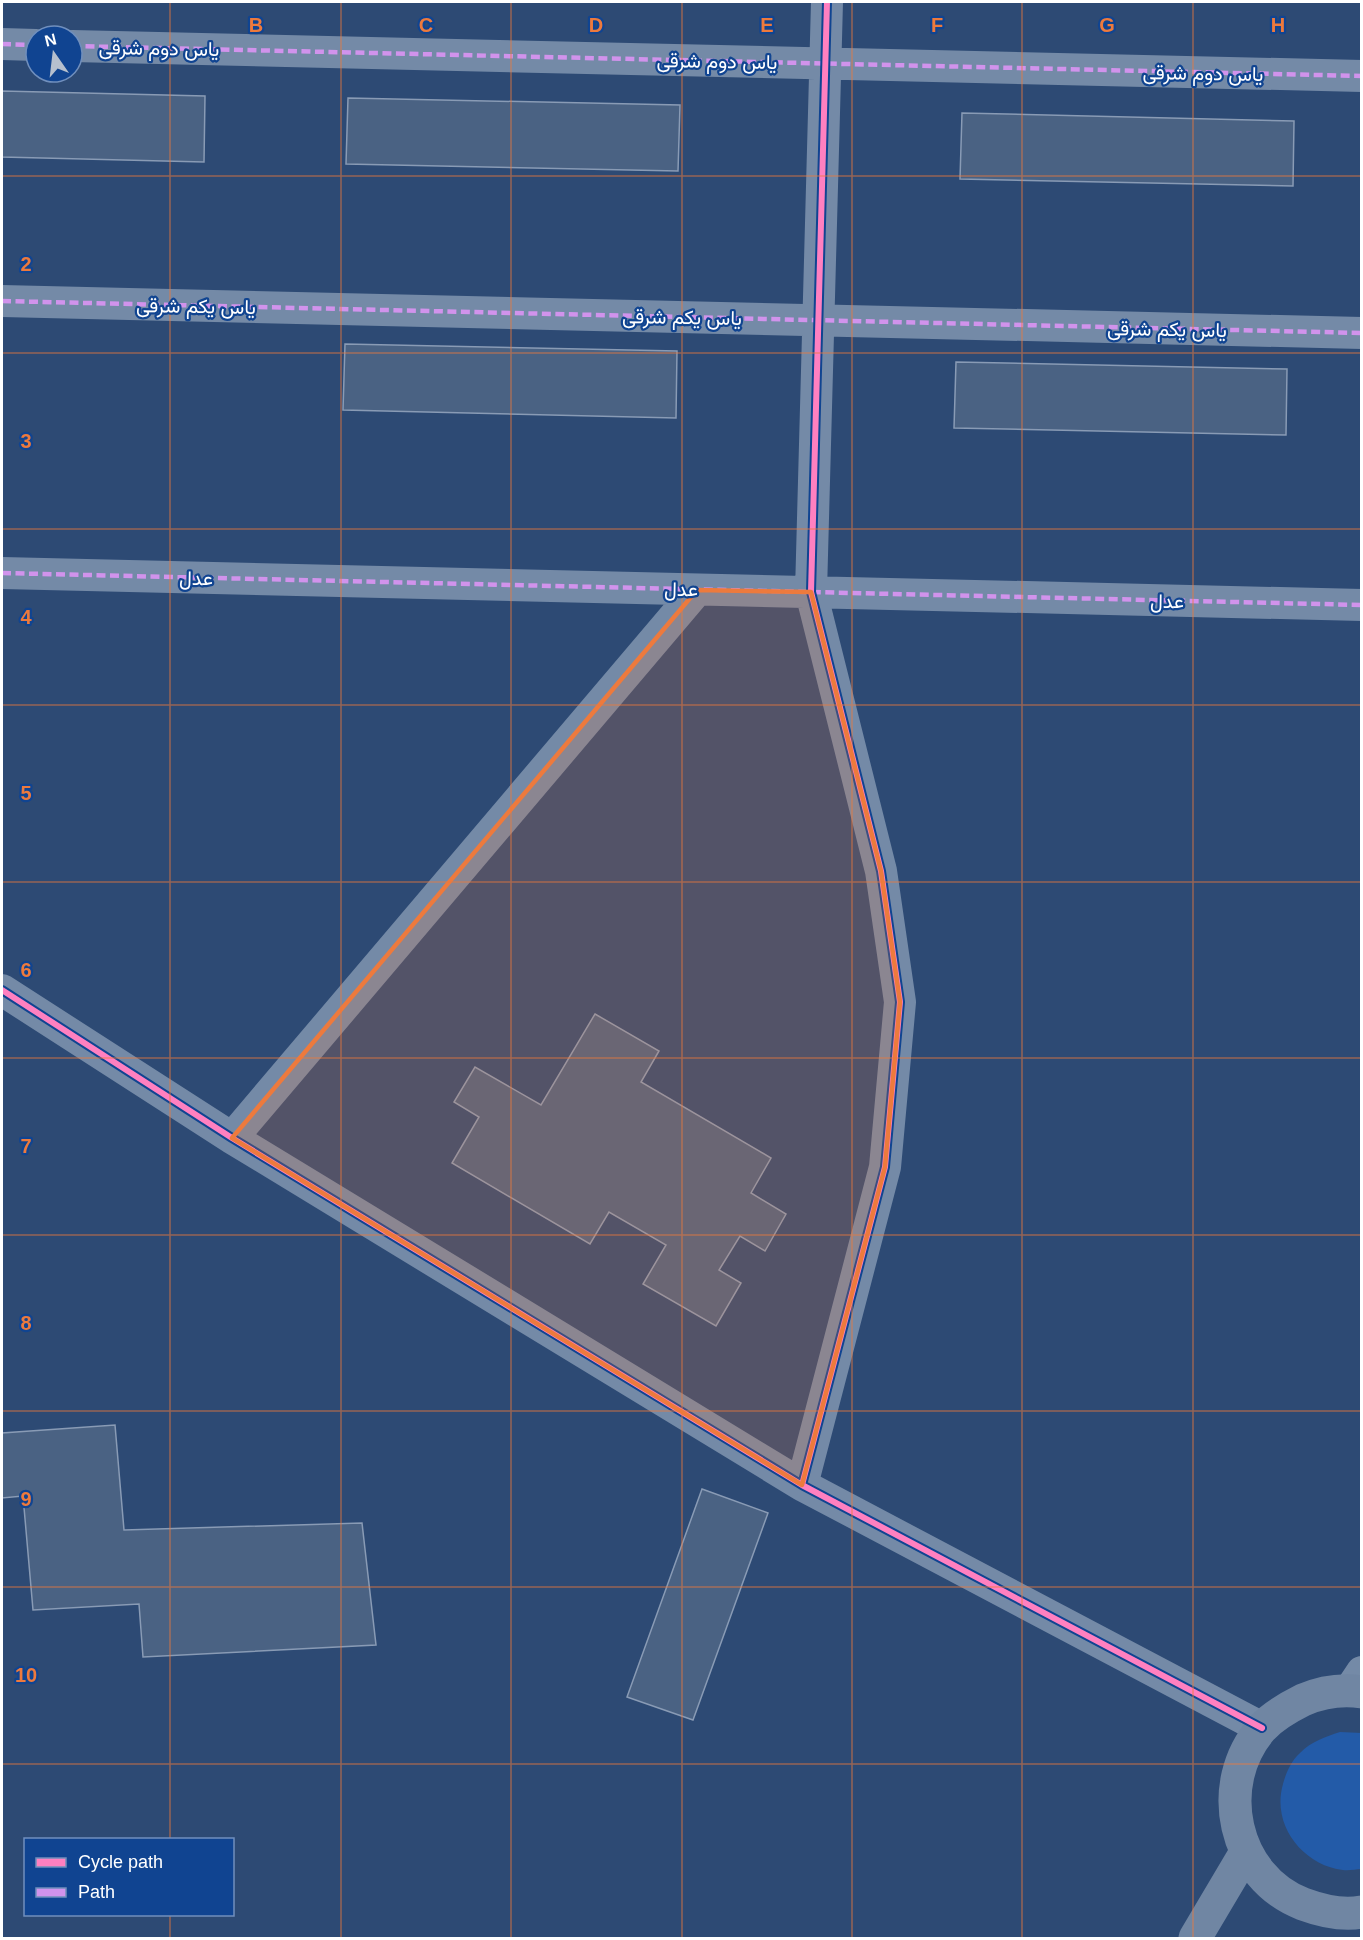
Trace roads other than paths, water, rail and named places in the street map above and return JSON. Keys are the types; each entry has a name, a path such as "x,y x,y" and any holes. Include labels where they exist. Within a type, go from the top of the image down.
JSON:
{"main road":[{"path":"1352,1921 1291,1900 1265,1879 1246,1852 1236,1821 1235,1788 1244,1756 1262,1728 1287,1707 1318,1694 1358,1685"},
{"path":"1195,1938 1246,1852"}],"street":[{"path":"802,1485 885,1167 900,1002 881,871 811,592 827,2"},
{"path":"2,45 24,45"},
{"name":"یاس دوم شرقی","path":"84,46 1362,76"},
{"name":"یاس یکم شرقی","path":"2,301 1362,333"},
{"name":"عدل","path":"2,573 1362,605"},
{"path":"232,1138 697,590"},
{"path":"2,990 232,1138 802,1485 1262,1728"}]}
